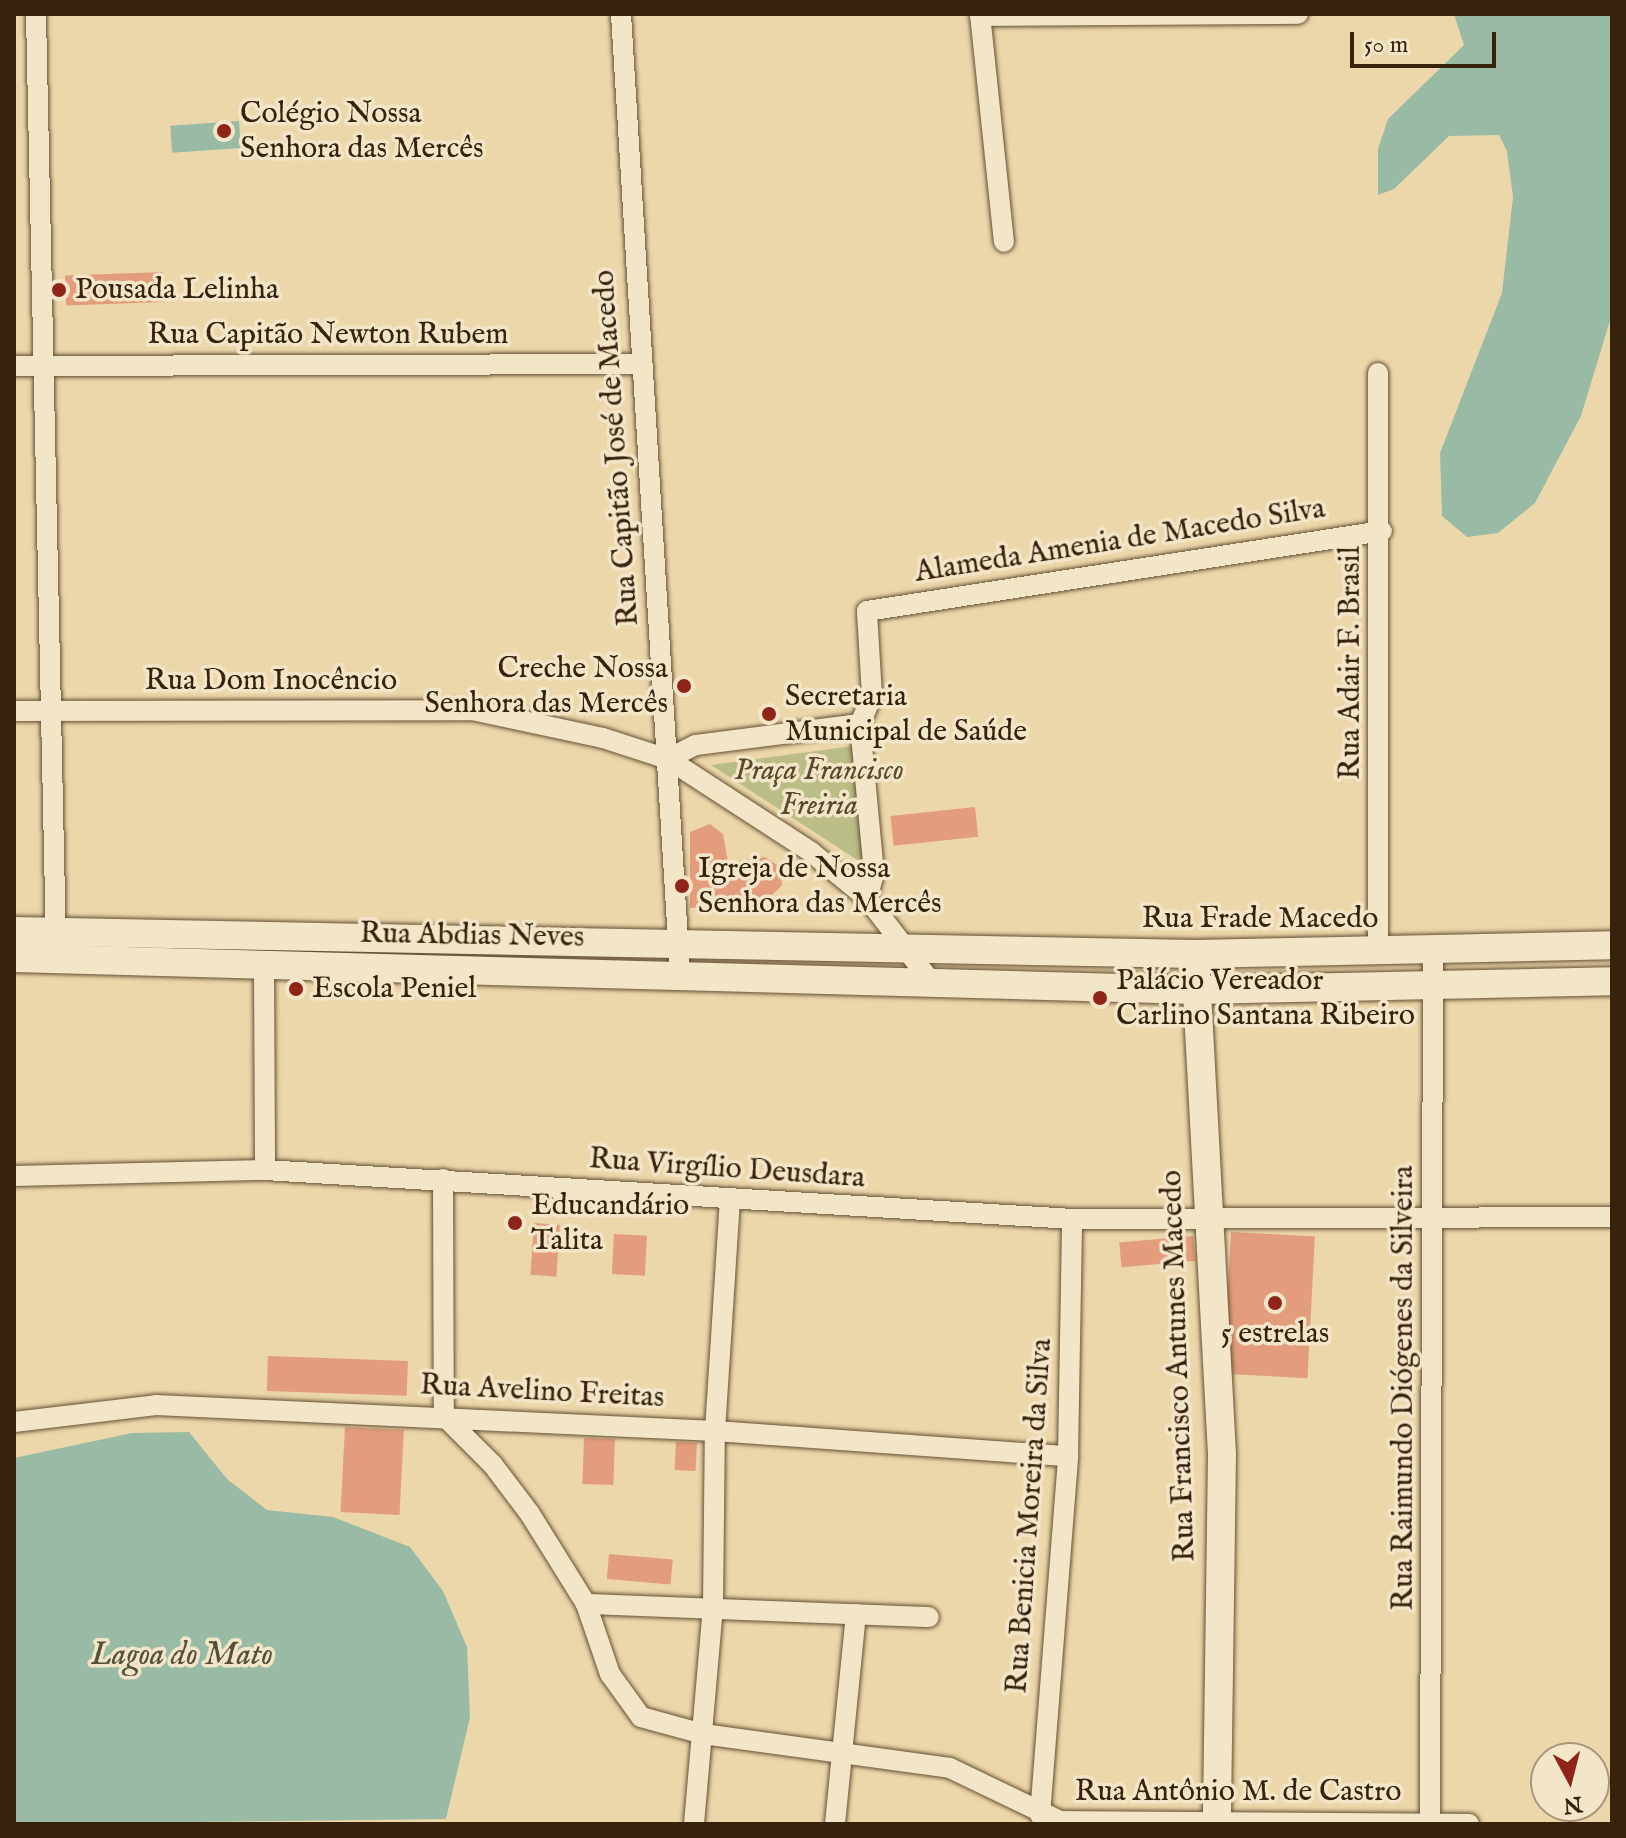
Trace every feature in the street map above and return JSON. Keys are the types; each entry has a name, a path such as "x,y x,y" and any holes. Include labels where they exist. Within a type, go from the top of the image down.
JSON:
{"main road":[{"name":"Rua Abdias Neves","path":"14,931 56,945 264,967 379,955 679,943 908,948"},
{"name":"Rua Abdias Neves","path":"14,958 56,945 379,955 680,973 929,979"},
{"name":"Rua Frade Macedo","path":"908,948 1195,954 1433,952 1612,945"},
{"name":"Rua Francisco Antunes Macedo","path":"1195,954 1222,1454 1217,1823"},
{"path":"929,979 1197,990 1433,988 1612,981"}],"street":[{"path":"36,14 56,945"},
{"name":"Rua Capitão José de Macedo","path":"621,14 680,973"},
{"path":"1004,242 980,15 1298,14"},
{"name":"Rua Capitão Newton Rubem","path":"14,366 642,364"},
{"name":"Rua Adair F. Brasil","path":"1378,373 1382,531 1378,953"},
{"name":"Alameda Amenia de Macedo Silva","path":"860,724 872,696 867,611 1382,531"},
{"name":"Rua Dom Inocêncio","path":"14,711 472,710 668,759 811,852 867,898 929,979"},
{"path":"668,759 696,745 860,724 874,873 867,898"},
{"name":"Rua Raimundo Diógenes da Silveira","path":"1430,1824 1436,1220 1433,952"},
{"path":"264,967 265,1170"},
{"name":"Rua Virgílio Deusdara","path":"14,1176 265,1170 443,1179 730,1201 1072,1219 1612,1217"},
{"path":"443,1179 444,1416 493,1465 586,1604 929,1617"},
{"path":"694,1824 713,1608 715,1431 730,1201"},
{"name":"Rua Benicia Moreira da Silva","path":"1040,1815 1068,1456 1072,1219"},
{"name":"Rua Avelino Freitas","path":"14,1422 156,1405 715,1431 1068,1456"},
{"name":"Rua Antônio M. de Castro","path":"586,1604 610,1674 641,1717 703,1734 841,1748 950,1768 1040,1815 1060,1821 1469,1824"},
{"path":"835,1824 856,1614"}],"green space":[{"name":"Praça Francisco Freiria","path":"853,746 865,865 711,765"}],"water":[{"path":"1454,14 1612,14 1612,314 1581,416 1535,503 1498,533 1467,537 1442,516 1440,453 1502,293 1513,197 1507,151 1499,135 1449,136 1394,189 1378,195 1378,149 1388,119 1464,45"},
{"path":"239,121 241,148 172,153 170,126"},
{"name":"Lagoa do Mato","path":"189,1432 227,1479 267,1510 333,1517 410,1547 443,1591 467,1647 470,1717 446,1819 14,1824 14,1458 132,1433"}],"building":[{"path":"163,272 164,302 66,305 65,275"},
{"path":"975,807 978,837 894,846 890,816"},
{"path":"710,824 723,834 728,862 765,857 780,867 782,885 767,900 690,908 690,832"},
{"path":"534,1223 560,1225 556,1277 530,1275"},
{"name":"5 estrelas","path":"1231,1232 1315,1236 1307,1378 1224,1374"},
{"path":"614,1234 647,1236 645,1276 612,1274"},
{"path":"1193,1236 1195,1261 1121,1267 1119,1242"},
{"path":"268,1356 408,1361 407,1396 267,1391"},
{"path":"345,1427 404,1430 399,1515 341,1512"},
{"path":"584,1438 615,1439 613,1485 582,1484"},
{"path":"676,1442 697,1443 696,1471 675,1470"},
{"path":"609,1554 673,1560 671,1584 607,1579"}],"place":[{"name":"Colégio Nossa Senhora das Mercês","path":"224,131"},
{"name":"Pousada Lelinha","path":"59,290"},
{"name":"Creche Nossa Senhora das Mercês","path":"684,686"},
{"name":"Secretaria Municipal de Saúde","path":"769,714"},
{"name":"Igreja de Nossa Senhora das Mercês","path":"682,886"},
{"name":"Escola Peniel","path":"296,989"},
{"name":"Palácio Vereador Carlino Santana Ribeiro","path":"1100,998"},
{"name":"Educandário Talita","path":"515,1223"},
{"name":"5 estrelas","path":"1275,1303"}]}
